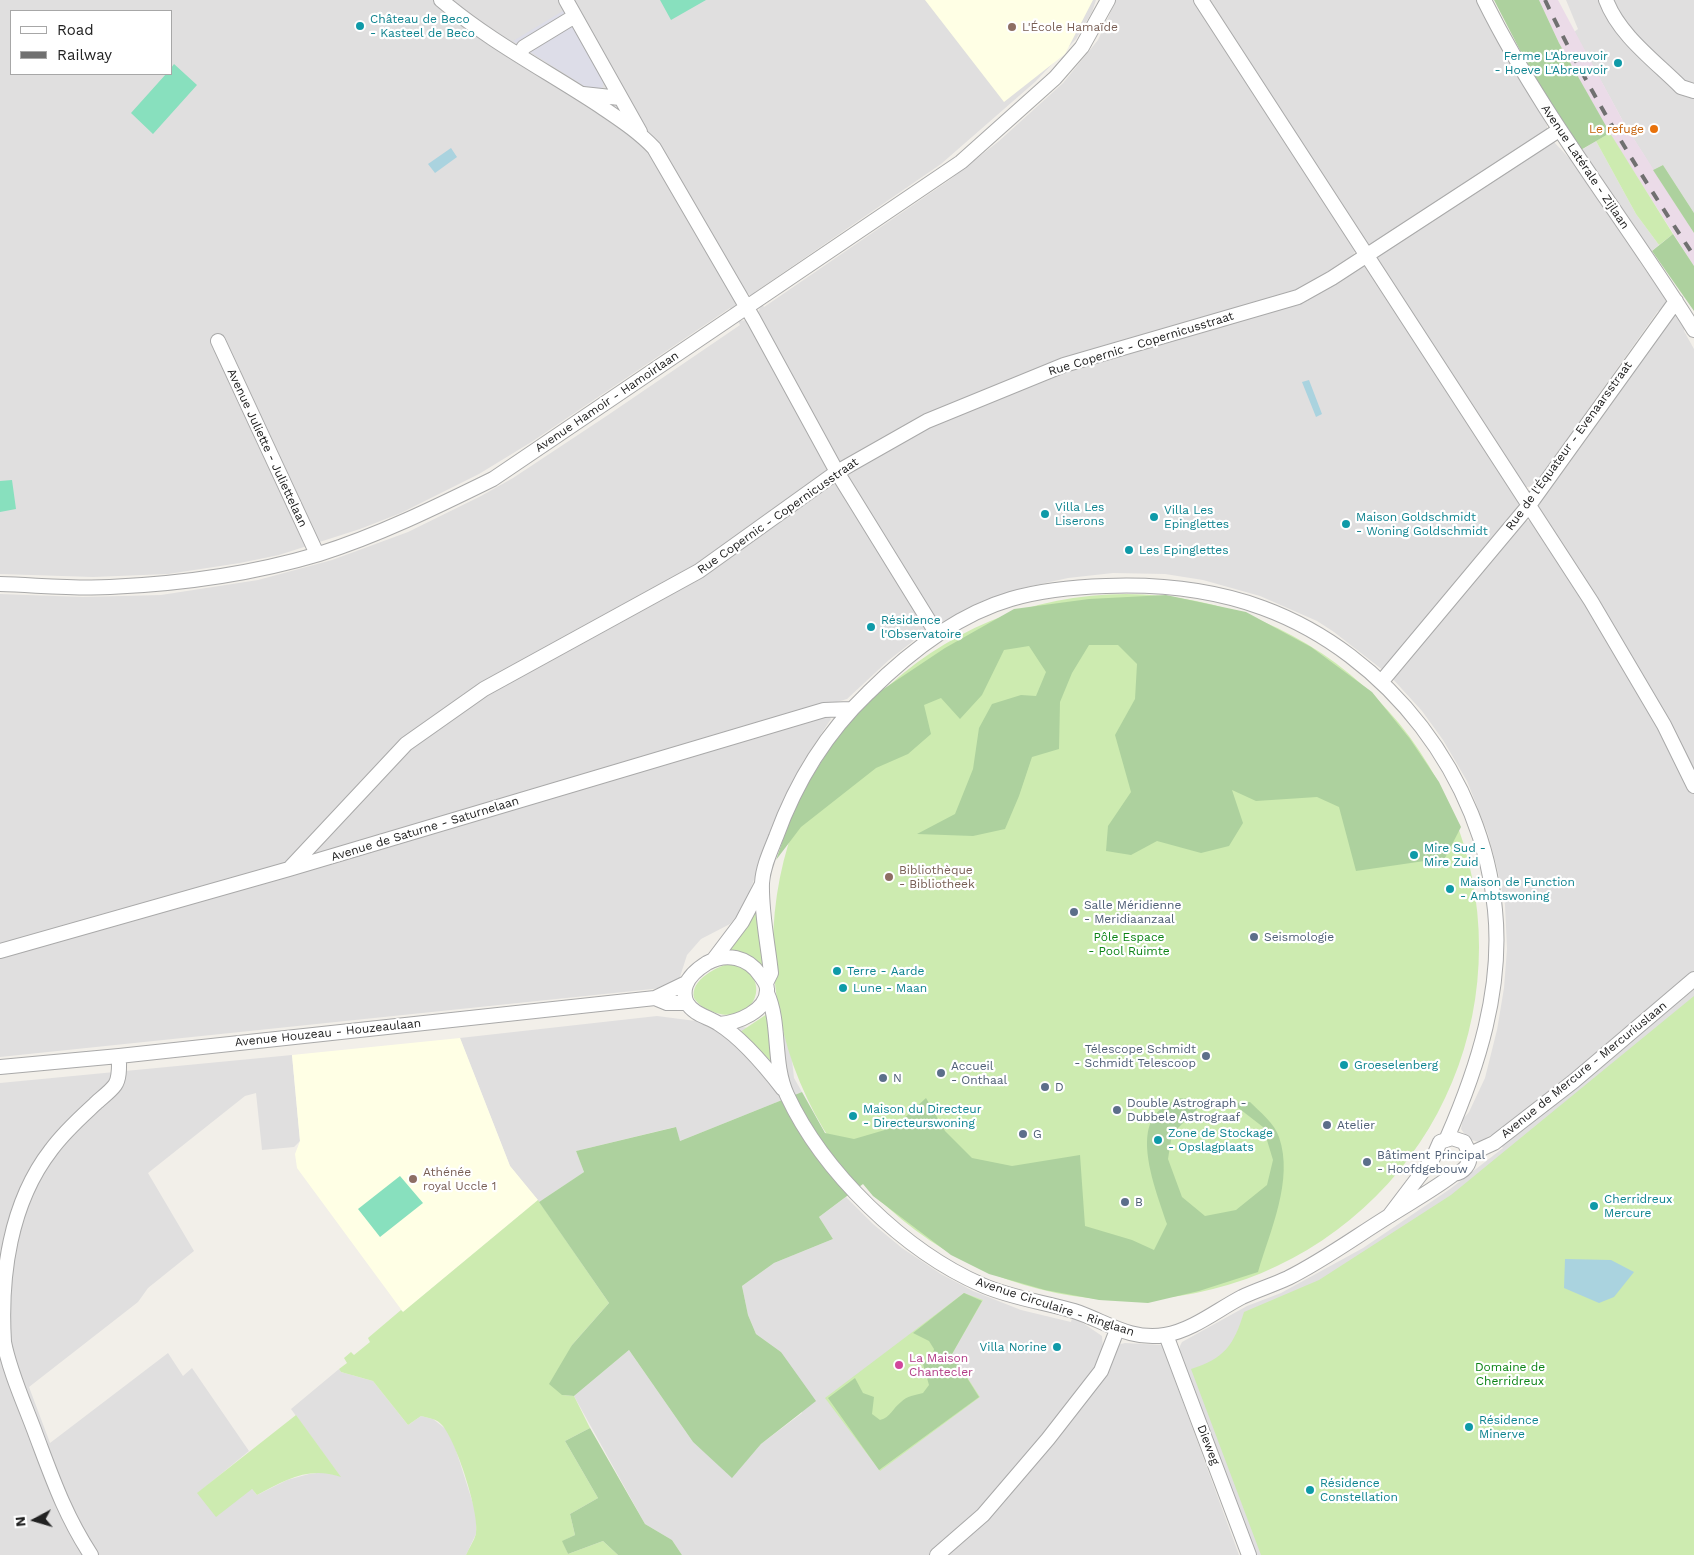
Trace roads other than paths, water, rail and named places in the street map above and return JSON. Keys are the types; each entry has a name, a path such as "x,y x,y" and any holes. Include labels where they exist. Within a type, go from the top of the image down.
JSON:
{"street":[{"path":"441,0 519,55 641,134"},
{"path":"566,0 613,94 641,134 654,148 746,307 837,472 937,634"},
{"name":"Avenue Hamoir - Hamoirlaan","path":"0,584 108,587 173,582 246,572 317,554 416,517 493,479 961,162 1055,78 1082,47 1108,0"},
{"path":"1201,0 1530,504 1591,601 1664,725 1694,786"},
{"name":"Avenue Latérale - Zijlaan","path":"1484,0 1519,67 1558,130 1694,330"},
{"path":"1606,0 1611,14 1620,26 1681,87 1694,91"},
{"path":"519,55 524,47 575,16"},
{"path":"588,98 603,100 613,94"},
{"name":"Rue Copernic - Copernicusstraat","path":"289,869 414,738 484,689 699,571 837,472 927,421 1064,365 1298,297 1332,278 1558,130"},
{"name":"Rue de l'Équateur - Evenaarsstraat","path":"1382,681 1530,504 1676,301"},
{"name":"Avenue Juliette - Juliettelaan","path":"218,341 317,554"},
{"name":"Avenue Circulaire - Ringlaan","path":"1389,1216 1433,1158 1436,1147 1448,1138 1464,1098 1484,1036 1491,1000 1496,910 1484,855 1470,811 1453,775 1437,747 1413,715 1382,681 1351,657 1285,617 1260,606 1178,589 1131,585 1049,590 1008,599 937,634 890,671 850,709 811,762 787,807 766,865 762,884 771,973 766,988 771,1003 778,1059 786,1094 805,1126 849,1187 868,1207 940,1262 981,1285 1075,1311 1117,1330 1132,1334 1166,1334 1189,1326 1242,1297 1288,1278 1348,1244 1468,1166 1470,1154"},
{"name":"Avenue de Saturne - Saturnelaan","path":"0,951 289,869 824,710 850,709"},
{"path":"714,959 742,922 762,884"},
{"path":"719,1024 747,1018 760,1006 766,988 748,962 729,957 714,959 700,967 686,984 684,990 687,1003 702,1016 719,1024 762,1061 786,1094"},
{"name":"Avenue de Mercure - Mercuriuslaan","path":"1470,1154 1494,1143 1574,1081 1694,979"},
{"name":"Avenue Houzeau - Houzeaulaan","path":"0,1066 118,1056 655,998 686,984"},
{"name":"Avenue Houzeau - Houzeaulaan","path":"655,998 667,1003 687,1003"},
{"path":"91,1555 69,1521 58,1495 4,1342 0,1303 1,1264 11,1223 28,1184 66,1131 116,1085 119,1070 118,1056"},
{"path":"1448,1138 1457,1138 1464,1142 1470,1154"},
{"path":"1433,1158 1442,1171 1454,1174"},
{"path":"937,1555 983,1515 1048,1439 1101,1371 1117,1330"},
{"name":"Dieweg","path":"1166,1334 1249,1555"}],"water":[{"path":"451,148 457,157 435,173 428,164"},
{"path":"1309,380 1322,414 1316,417 1302,382"},
{"path":"1565,1259 1611,1260 1634,1272 1614,1297 1599,1303 1564,1288"}],"railway":[{"path":"1545,0 1615,131 1694,256"}],"place":[{"name":"Château de Beco - Kasteel de Beco","path":"360,26"},
{"name":"L'École Hamaïde","path":"1012,27"},
{"name":"Ferme L'Abreuvoir - Hoeve L'Abreuvoir","path":"1618,63"},
{"name":"Le refuge","path":"1654,129"},
{"name":"Villa Les Liserons","path":"1045,514"},
{"name":"Villa Les Epinglettes","path":"1154,517"},
{"name":"Maison Goldschmidt - Woning Goldschmidt","path":"1346,524"},
{"name":"Les Epinglettes","path":"1129,550"},
{"name":"Résidence l'Observatoire","path":"871,627"},
{"name":"Mire Sud - Mire Zuid","path":"1414,855"},
{"name":"Bibliothèque - Bibliotheek","path":"889,877"},
{"name":"Maison de Function - Ambtswoning","path":"1450,889"},
{"name":"Salle Méridienne - Meridiaanzaal","path":"1074,912"},
{"name":"Seismologie","path":"1254,937"},
{"name":"Terre - Aarde","path":"837,971"},
{"name":"Lune - Maan","path":"843,988"},
{"name":"Télescope Schmidt - Schmidt Telescoop","path":"1206,1056"},
{"name":"Groeselenberg","path":"1344,1065"},
{"name":"Accueil - Onthaal","path":"941,1073"},
{"name":"N","path":"883,1078"},
{"name":"D","path":"1045,1087"},
{"name":"Double Astrograph - Dubbele Astrograaf","path":"1117,1110"},
{"name":"Maison du Directeur - Directeurswoning","path":"853,1116"},
{"name":"Atelier","path":"1327,1125"},
{"name":"G","path":"1023,1134"},
{"name":"Zone de Stockage - Opslagplaats","path":"1158,1140"},
{"name":"Bâtiment Principal - Hoofdgebouw","path":"1367,1162"},
{"name":"Athénée royal Uccle 1","path":"413,1179"},
{"name":"B","path":"1125,1202"},
{"name":"Cherridreux Mercure","path":"1594,1206"},
{"name":"Villa Norine","path":"1057,1347"},
{"name":"La Maison Chantecler","path":"899,1365"},
{"name":"Résidence Minerve","path":"1469,1427"},
{"name":"Résidence Constellation","path":"1310,1490"}],"park label":[{"name":"Pôle Espace - Pool Ruimte","path":"1129,944"},
{"name":"Domaine de Cherridreux","path":"1510,1374"}]}
